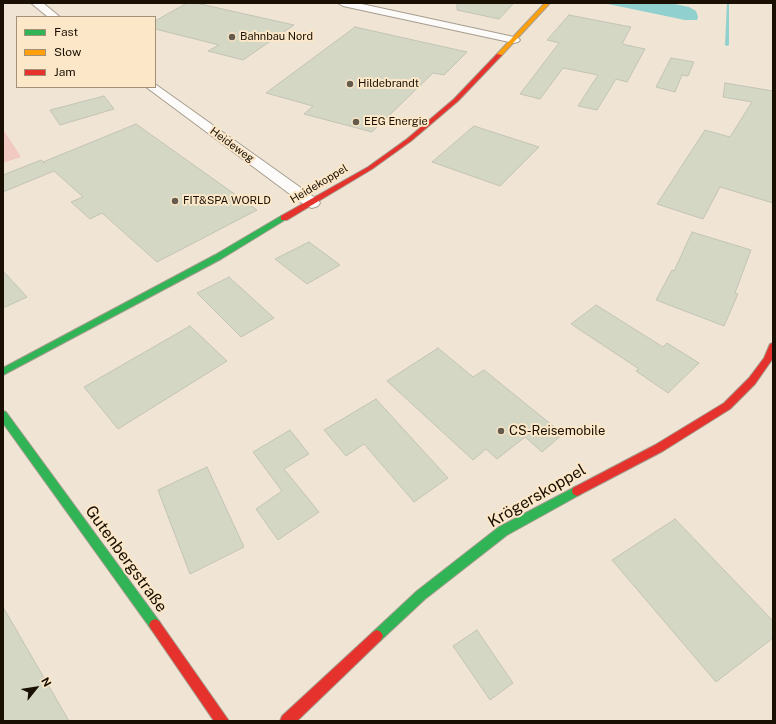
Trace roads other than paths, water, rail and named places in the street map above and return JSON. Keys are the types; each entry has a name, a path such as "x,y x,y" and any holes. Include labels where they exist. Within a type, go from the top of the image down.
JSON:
{"street":[{"path":"36,3 54,16"},
{"path":"343,3 514,40"},
{"name":"Heidekoppel","path":"3,372 218,256 312,203 370,168 409,140 456,100 548,3"},
{"name":"Heideweg","path":"153,88 312,203"},
{"name":"Krögerskoppel","path":"287,721 421,595 503,531 616,469 659,448 727,406 752,381 768,359 773,346"},
{"name":"Gutenbergstraße","path":"3,415 185,666 222,721"}],"water":[{"path":"603,3 670,3 689,7 696,11 698,17 697,20 685,20"}],"waterway":[{"path":"727,45 728,3"}],"place":[{"name":"Bahnbau Nord","path":"232,37"},
{"name":"Hildebrandt","path":"350,84"},
{"name":"EEG Energie","path":"356,122"},
{"name":"FIT&SPA WORLD","path":"175,201"},
{"name":"CS-Reisemobile","path":"501,431"}]}
